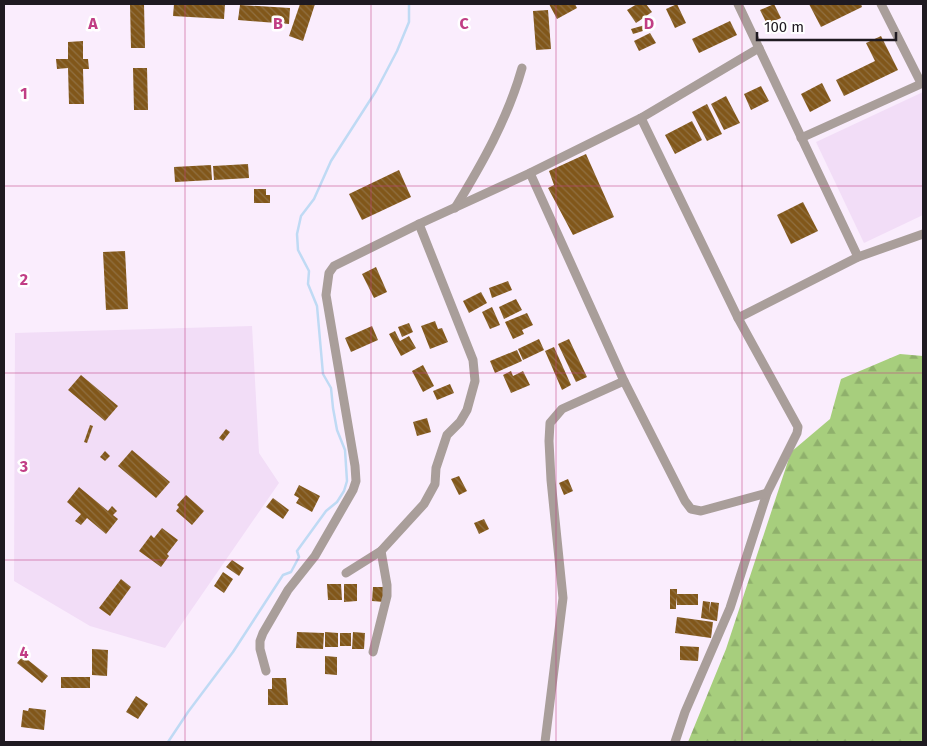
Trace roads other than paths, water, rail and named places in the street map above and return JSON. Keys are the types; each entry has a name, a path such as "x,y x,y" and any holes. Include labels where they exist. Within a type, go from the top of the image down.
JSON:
{"street":[{"path":"738,4 858,257"},
{"path":"801,138 922,83 881,4"},
{"path":"266,671 260,649 263,633 288,590 315,556 347,502 356,481 326,296 329,273 334,266 641,118 759,48"},
{"path":"454,208 496,135 514,96 522,68"},
{"path":"641,118 738,318 798,427 797,433 767,493 730,608 685,712 675,742"},
{"path":"530,173 624,381 685,501 691,508 701,511 767,493"},
{"path":"346,573 381,551 424,504 435,484 436,468 443,446 448,435 460,422 467,410 475,381 473,360 419,224"},
{"path":"738,318 858,257 923,234"},
{"path":"545,742 563,598 551,480 550,423 562,409 624,381"},
{"path":"373,652 387,596 381,551"}],"waterway":[{"path":"168,742 233,652 283,575 291,572 299,557 297,551 326,511 337,502 344,491 347,481 345,450 337,430 331,388 323,374 317,306 308,284 309,271 298,250 297,234 301,216 314,199 331,161 376,91 397,51 409,22 409,4"}]}
